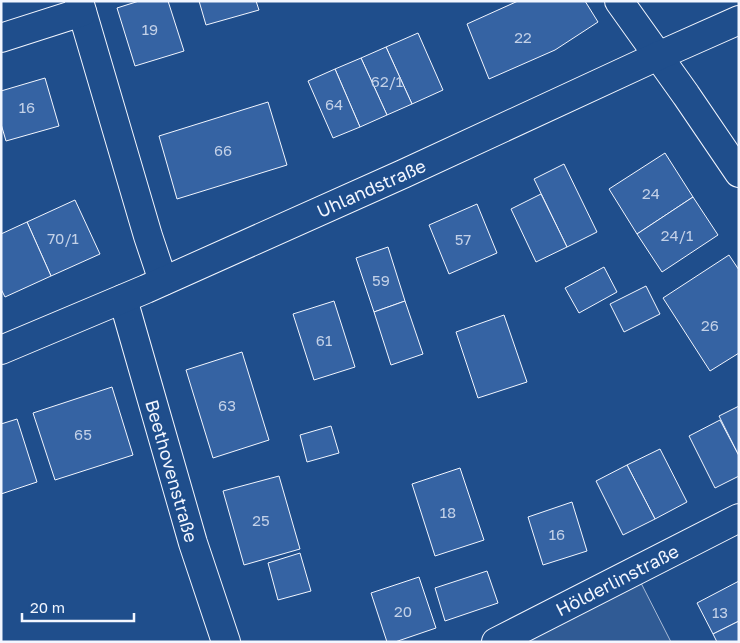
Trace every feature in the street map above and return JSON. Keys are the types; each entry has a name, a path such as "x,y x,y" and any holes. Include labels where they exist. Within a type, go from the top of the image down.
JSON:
{"street":[{"path":"619,1 739,173"},
{"path":"1,38 81,6 148,236 164,281"},
{"name":"Uhlandstraße","path":"1,350 164,281 739,20"},
{"name":"Beethovenstraße","path":"123,299 193,543 226,642"},
{"name":"Hölderlinstraße","path":"496,642 739,518"}],"shaded area":[{"path":"641,583 671,642 526,642"}],"building":[{"path":"139,1 168,1 184,51 135,66 117,8"},
{"path":"199,1 256,1 259,10 206,25"},
{"path":"518,1 585,1 598,22 555,50 489,79 467,24"},
{"path":"418,33 443,90 412,104 386,47"},
{"path":"386,47 412,104 387,115 361,58"},
{"path":"361,58 387,115 360,127 335,69"},
{"path":"335,69 360,127 333,138 308,81"},
{"path":"45,78 59,126 6,141 1,124 1,91"},
{"path":"268,102 287,165 177,199 159,136"},
{"path":"665,153 693,197 637,234 609,189"},
{"path":"564,164 597,232 567,247 534,179"},
{"path":"541,194 567,247 536,262 511,209"},
{"path":"693,197 718,235 662,272 637,234"},
{"path":"75,200 100,254 51,276 27,222"},
{"path":"477,204 497,253 449,274 429,225"},
{"path":"27,222 51,276 5,297 1,289 1,234"},
{"path":"388,247 405,301 374,312 356,258"},
{"path":"729,255 739,270 739,353 710,371 663,298"},
{"path":"604,267 617,292 579,313 565,288"},
{"path":"646,286 660,314 624,332 610,304"},
{"path":"334,301 355,367 314,380 293,314"},
{"path":"405,301 423,354 391,365 374,312"},
{"path":"504,315 527,382 478,398 456,332"},
{"path":"242,352 269,440 213,458 186,370"},
{"path":"112,387 133,455 55,480 33,413"},
{"path":"739,406 739,456 719,416"},
{"path":"17,419 37,482 1,494 1,424"},
{"path":"720,420 739,456 739,476 715,488 689,436"},
{"path":"331,426 339,453 307,462 300,435"},
{"path":"660,449 687,502 655,519 627,465"},
{"path":"627,465 655,519 623,535 596,481"},
{"path":"460,468 484,540 435,556 412,484"},
{"path":"279,476 300,549 244,565 223,491"},
{"path":"572,502 587,551 543,565 528,517"},
{"path":"300,553 311,591 278,600 268,563"},
{"path":"487,571 498,603 445,621 435,588"},
{"path":"419,577 436,628 395,642 387,642 371,593"},
{"path":"739,581 739,621 713,634 697,603"},
{"path":"739,621 739,642 717,642 713,634"}]}
